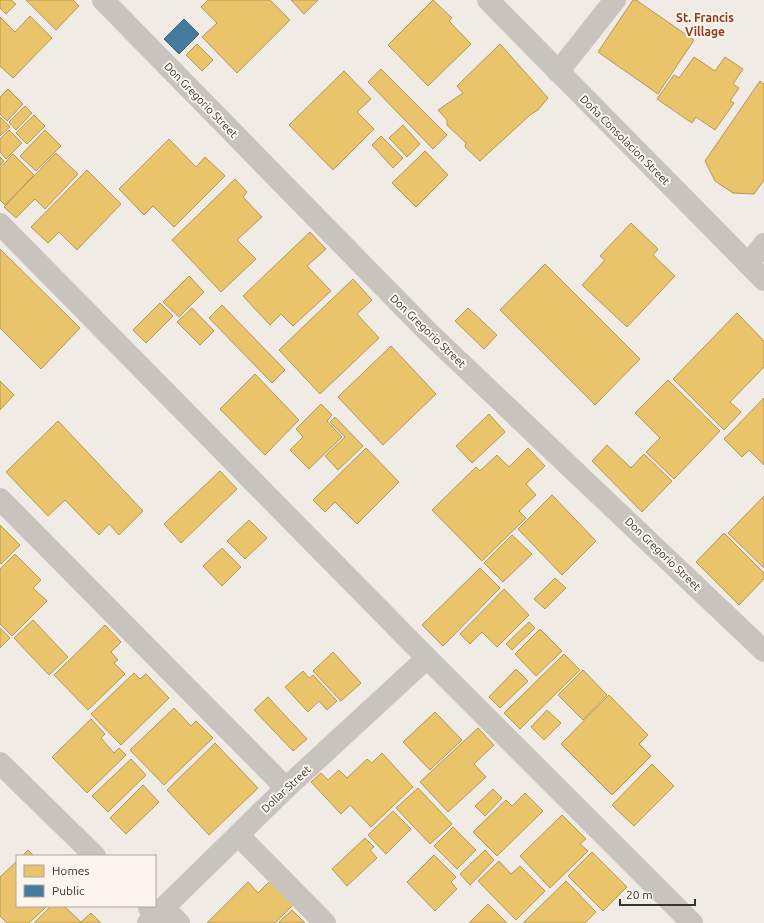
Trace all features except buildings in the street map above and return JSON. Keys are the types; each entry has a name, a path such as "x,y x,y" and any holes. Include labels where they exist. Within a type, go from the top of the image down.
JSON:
{"street":[{"name":"Don Gregorio Street","path":"103,0 429,333 764,651"},
{"name":"Doña Consolacion Street","path":"488,0 764,280"},
{"path":"558,72 615,0"},
{"path":"0,224 427,658 692,923"},
{"path":"748,264 764,244"},
{"path":"0,499 286,788"},
{"name":"Dollar Street","path":"150,915 238,835 286,788 427,658"},
{"path":"0,763 94,855"},
{"path":"238,835 325,923"},
{"path":"150,915 172,916 179,923"}],"district":[{"name":"St. Francis Village","path":"705,24"}]}
